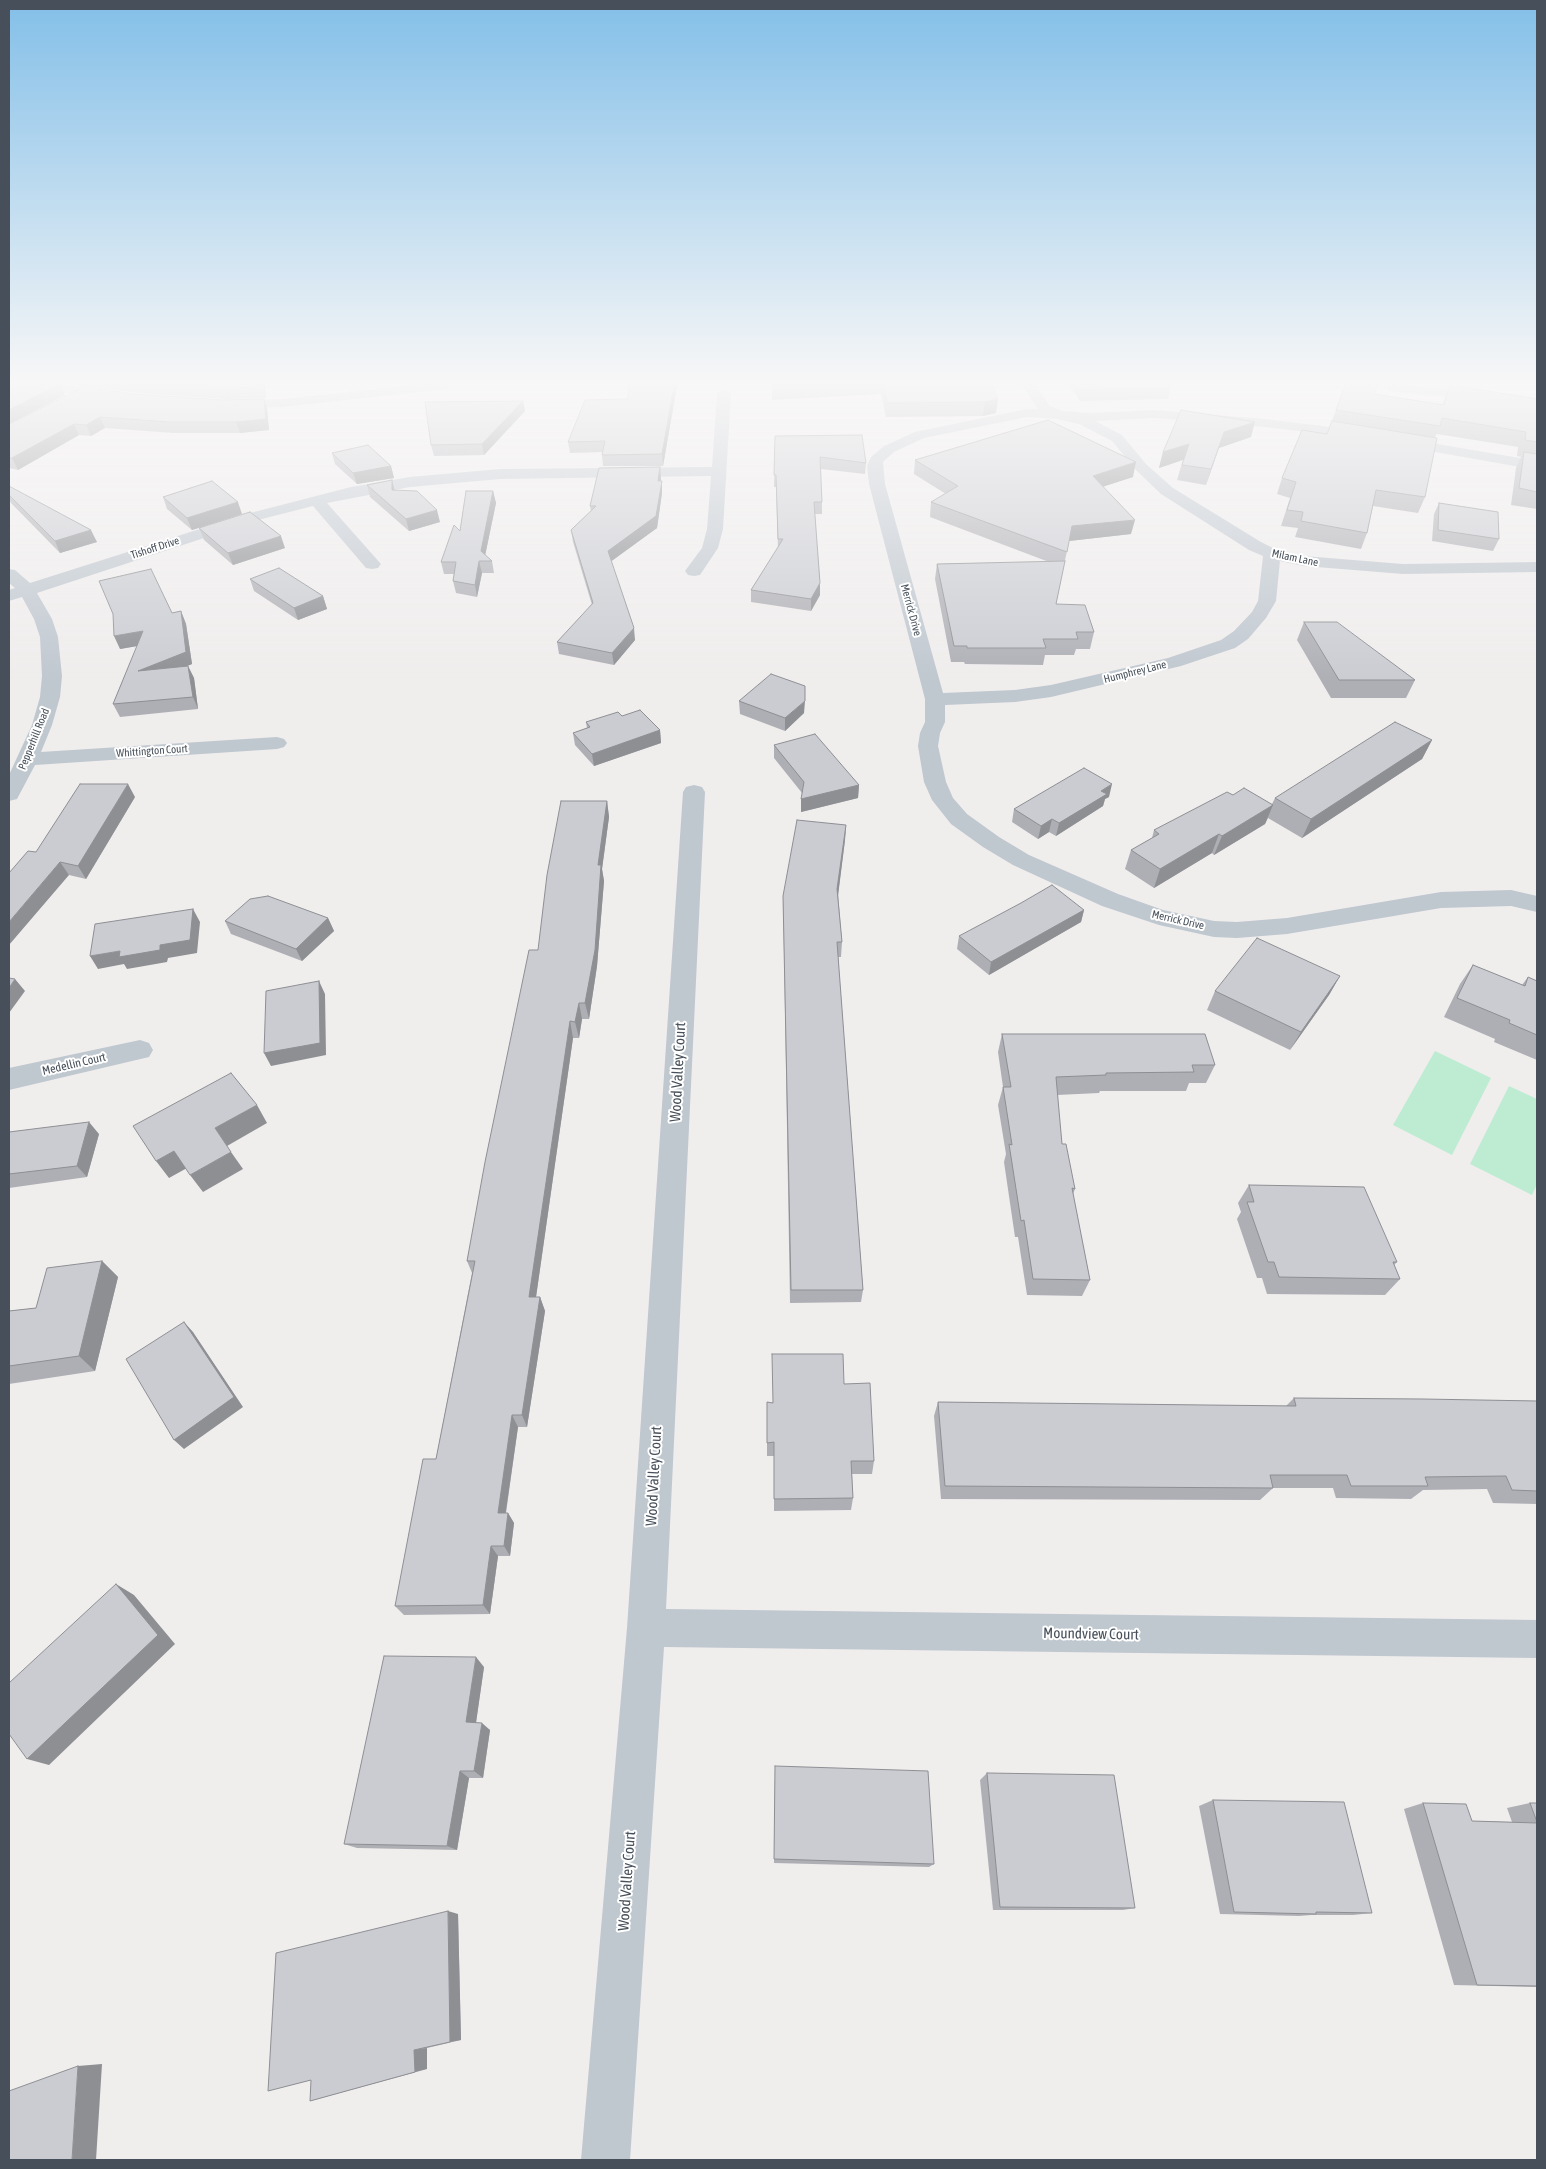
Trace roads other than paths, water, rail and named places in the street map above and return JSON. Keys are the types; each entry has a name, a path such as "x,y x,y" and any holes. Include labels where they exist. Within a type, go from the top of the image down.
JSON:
{"street":[{"name":"Tishoff Drive","path":"18,593 256,516 316,500 419,481"},
{"path":"694,571 710,548 715,529 718,481"},
{"name":"Merrick Drive","path":"877,481 935,699 935,722 930,733 928,746 935,782 943,800 958,819 991,842 1021,860 1110,900 1159,918 1214,929 1237,930 1313,922 1441,900 1511,898 1537,904"},
{"name":"Milam Lane","path":"1157,481 1167,490 1255,546 1272,554 1304,561 1362,567 1403,569 1537,567"},
{"path":"316,500 372,564"},
{"name":"Humphrey Lane","path":"935,699 1015,696 1051,691 1174,662 1228,644 1241,635 1260,614 1267,602 1272,554"},
{"name":"Pepperhill Road","path":"9,574 18,593 43,619 49,637 52,676 50,697 42,725 28,759 9,794"},
{"name":"Whittington Court","path":"28,759 277,743"},
{"name":"Wood Valley Court","path":"605,2160 646,1628 694,792"},
{"name":"Medellin Court","path":"9,1079 140,1050"},
{"name":"Moundview Court","path":"646,1628 1537,1639"}]}
